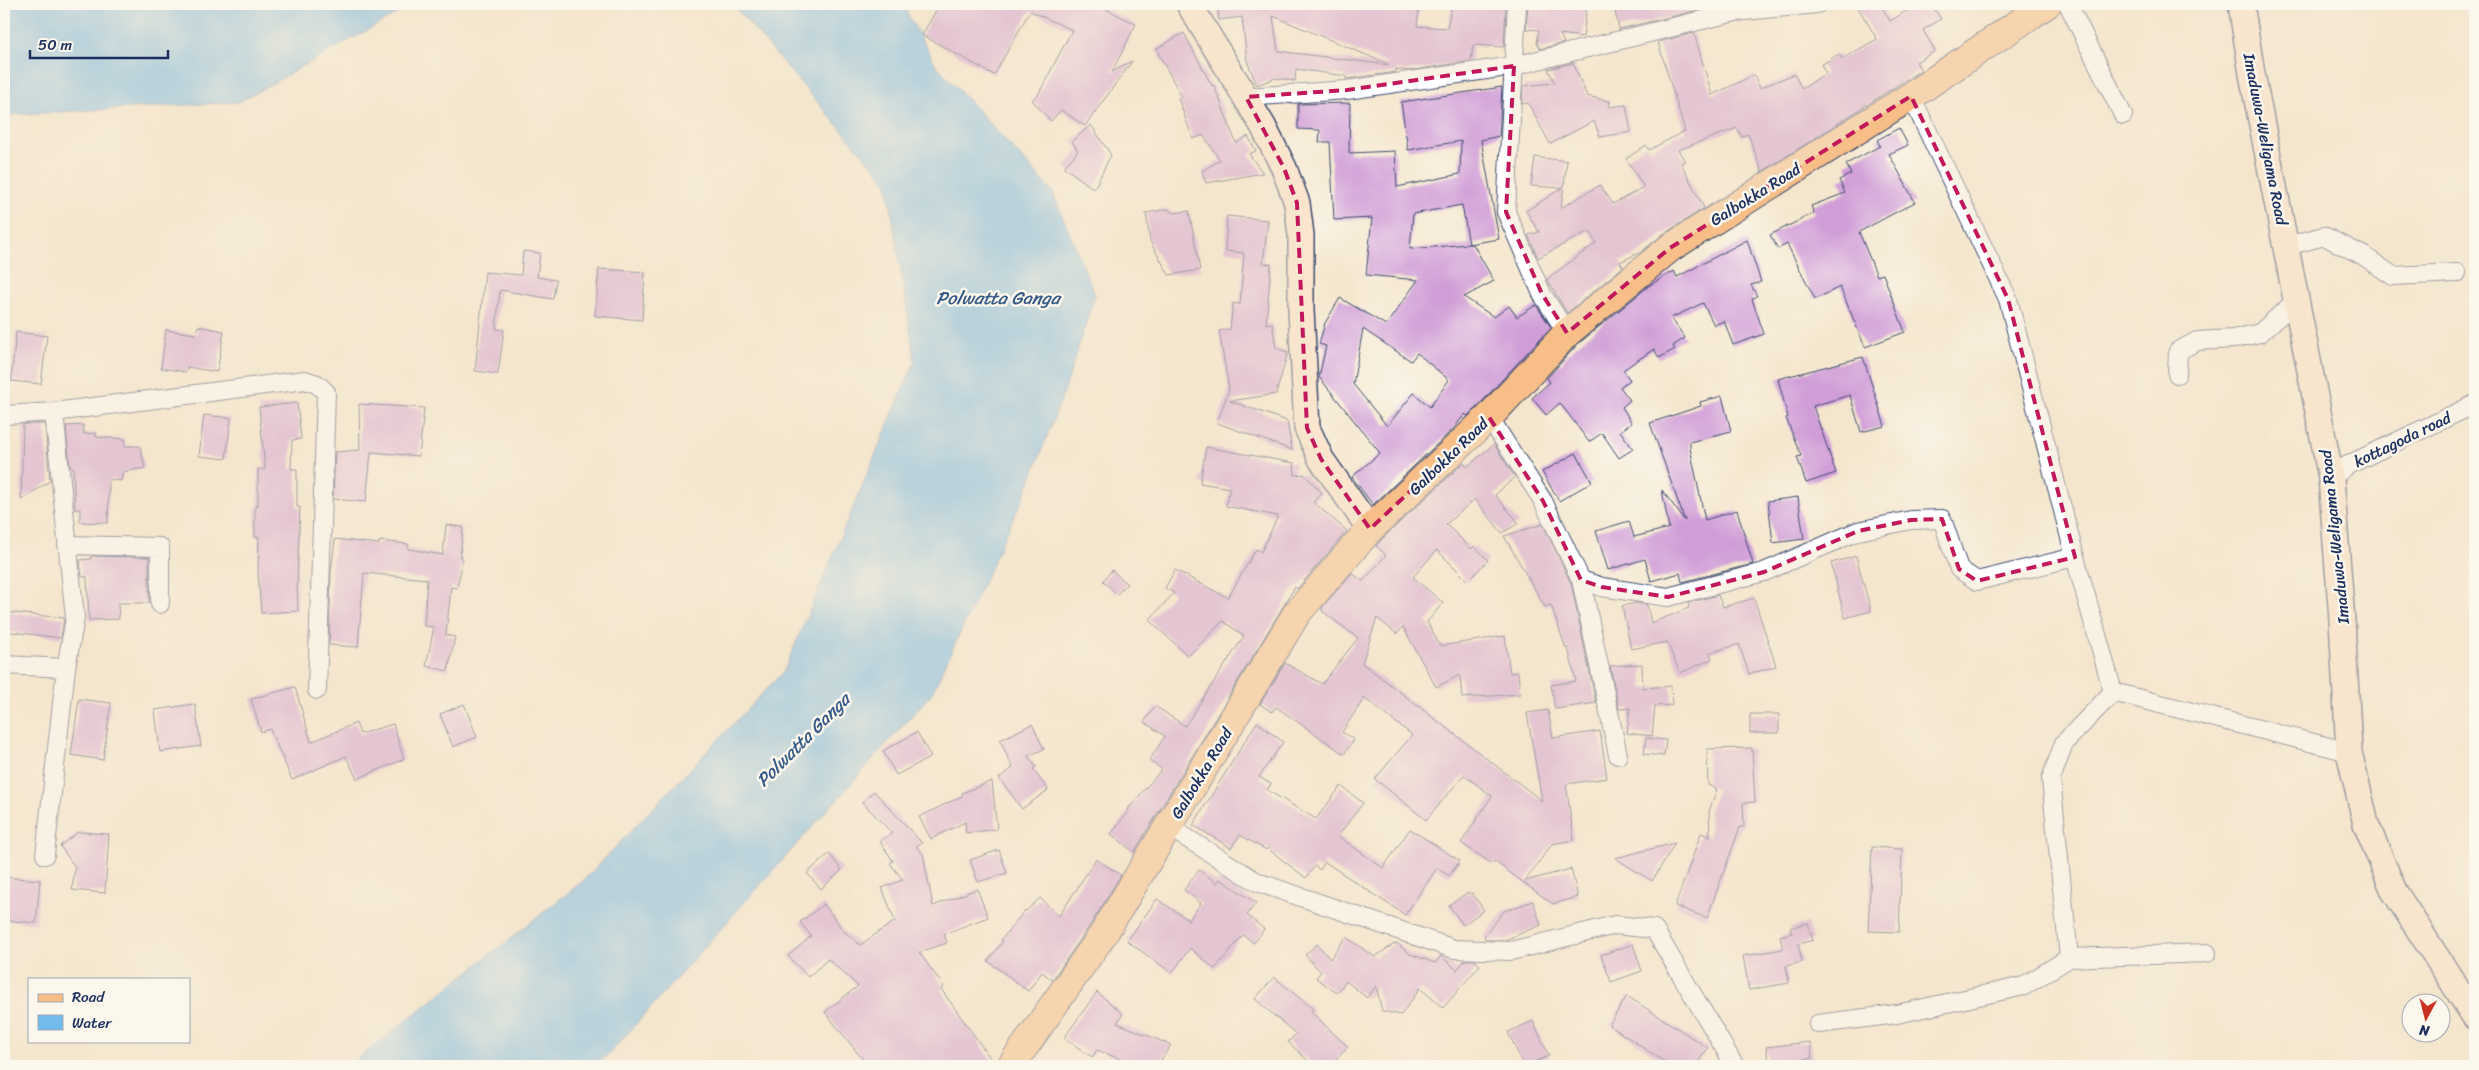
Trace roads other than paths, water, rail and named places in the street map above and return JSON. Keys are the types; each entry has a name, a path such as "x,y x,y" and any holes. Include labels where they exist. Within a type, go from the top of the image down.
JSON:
{"main road":[{"path":"1189,4 1246,97 1284,168 1297,203 1301,235 1301,310 1307,428 1321,459 1370,529"},
{"name":"Galbokka Road","path":"1011,1066 1104,933 1297,613 1370,529 1489,417 1567,333 1670,248 1911,96 2047,4"},
{"name":"Imaduwa-Weligama Road","path":"2241,4 2252,74 2298,299 2331,478 2342,620 2349,752 2366,824 2394,891 2475,1017"}],"street":[{"path":"1517,4 1506,212 1542,294 1567,333"},
{"path":"1246,97 1348,90 1514,66 1735,12 1817,4"},
{"path":"2068,4 2123,115"},
{"path":"1911,96 2008,299 2075,557 2114,692"},
{"path":"2287,246 2324,236 2364,256 2393,276 2457,272"},
{"path":"2177,374 2178,351 2197,341 2233,339 2260,334 2298,299"},
{"path":"4,415 54,412 305,380 317,384 326,392 317,690"},
{"name":"kottagoda road","path":"2331,478 2348,464 2475,404"},
{"path":"45,855 66,668 75,618 54,412"},
{"path":"1489,417 1544,502 1581,580 1618,755"},
{"path":"1581,580 1602,587 1668,597 1764,572 1858,531 1911,520 1942,519 1959,569 1977,581 2075,557"},
{"path":"67,545 160,547 160,604"},
{"path":"4,665 66,668"},
{"path":"2114,692 2349,752"},
{"path":"2070,958 2051,779 2064,743 2114,692"},
{"path":"1169,827 1257,882 1454,949 1511,950 1615,925 1654,930 1735,1066"},
{"path":"1818,1024 1897,1014 2024,986 2070,958 2206,953"}],"water":[{"path":"4,4 414,4 239,102 4,115"},
{"name":"Polwatta Ganga","path":"732,4 902,4 936,65 1052,191 1095,295 1064,392 1027,489 932,693 610,1053 594,1066 349,1066 583,881 784,671 915,361 887,182"}]}
